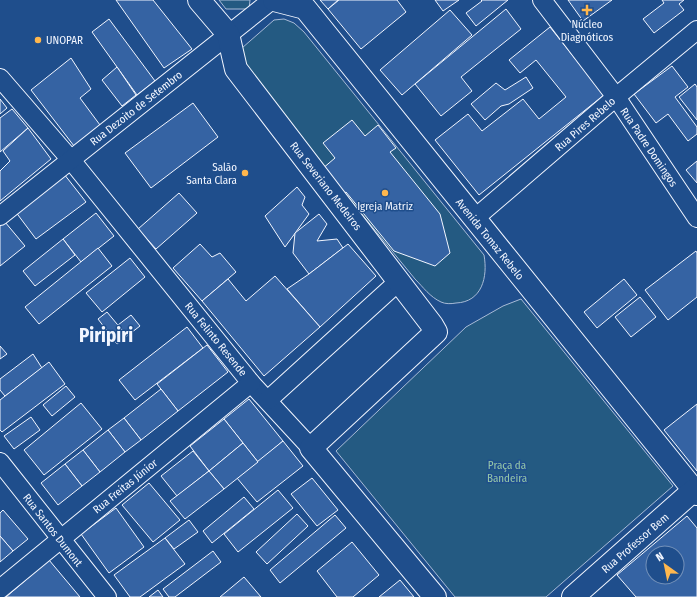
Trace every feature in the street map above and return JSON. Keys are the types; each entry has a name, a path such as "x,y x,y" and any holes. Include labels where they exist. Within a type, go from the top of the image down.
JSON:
{"main road":[{"path":"199,0 228,34"},
{"name":"Avenida Tomaz Rebelo","path":"273,0 305,8 474,219 696,491"},
{"name":"Rua Severiano Medeiros","path":"228,34 236,69 436,332 311,448"},
{"name":"Rua Felinto Resende","path":"311,448 435,597"},
{"name":"Rua Professor Bem","path":"572,597 696,491"}],"street":[{"name":"Rua Dezoito de Setembro","path":"0,216 228,34 273,0"},
{"name":"Rua Padre Domingos","path":"542,0 616,97 697,218"},
{"name":"Rua Pires Rebelo","path":"474,219 616,97 697,30"},
{"name":"Rua Felinto Resende","path":"0,78 71,160 251,383 311,448"},
{"path":"268,400 399,282"},
{"name":"Rua Freitas Júnior","path":"0,589 251,383"},
{"name":"Rua Santos Dumont","path":"0,462 107,597"}],"green space":[{"path":"219,0 250,0 249,9 226,9"},
{"path":"284,19 294,23 304,32 484,255 484,280 477,293 472,298 465,302 452,304 443,303 427,292 241,67 242,48 274,20"},
{"name":"Praça da Bandeira","path":"521,299 673,486 546,597 455,597 336,451 466,327 503,306"}],"building":[{"path":"116,0 153,0 192,49 164,68"},
{"path":"320,0 338,0 328,9"},
{"path":"339,0 397,0 406,12 361,49 328,9"},
{"path":"435,0 459,0 443,11"},
{"path":"481,0 508,0 476,26 466,13 482,1"},
{"name":"Núcleo Diagnóticos","path":"568,0 612,0 583,21"},
{"path":"662,0 684,0 679,4 684,10 654,33 643,19 664,3"},
{"path":"506,9 521,29 461,77 472,91 441,116 415,84"},
{"path":"450,10 472,35 402,95 380,70"},
{"path":"109,19 155,81 137,95 92,32"},
{"path":"550,27 604,95 479,195 435,140 468,114 482,131 523,99 539,119 566,97 536,60 520,73 509,60"},
{"path":"71,58 91,89 80,98 100,125 74,146 31,90"},
{"path":"672,66 688,87 675,97 697,127 697,134 688,141 668,114 656,123 634,94"},
{"path":"117,67 136,95 122,106 102,80"},
{"path":"526,77 533,88 509,104 501,106 485,120 471,104 496,83 505,90"},
{"path":"695,84 697,87 697,120 679,97"},
{"path":"0,99 7,108 0,114"},
{"path":"193,103 218,137 151,188 125,153"},
{"path":"12,109 28,128 0,152 0,118"},
{"name":"Igreja Matriz","path":"352,120 365,136 378,125 396,148 390,152 440,214 450,253 435,266 394,251 346,192 342,195 322,169 335,158 323,143"},
{"path":"28,128 51,159 0,201 0,171 10,161 3,151"},
{"path":"697,161 697,183 686,170"},
{"path":"64,174 86,202 36,239 15,211"},
{"path":"297,187 305,197 302,205 309,214 285,247 265,216"},
{"path":"179,193 197,213 156,249 138,229"},
{"path":"96,213 114,236 81,262 63,239"},
{"path":"319,214 327,224 317,241 337,239 343,248 309,274 293,253 295,233"},
{"path":"5,222 25,246 0,266 0,226"},
{"path":"63,239 75,255 35,286 23,271"},
{"path":"200,244 212,257 220,253 236,272 202,301 173,268"},
{"path":"348,244 376,276 320,327 287,289"},
{"path":"98,248 112,266 39,324 25,307"},
{"path":"696,251 697,297 668,320 645,290"},
{"path":"130,258 145,277 102,312 86,293"},
{"path":"275,276 320,327 264,376 202,301 228,279 246,301"},
{"path":"624,279 637,295 597,328 584,312"},
{"path":"640,297 656,317 631,337 615,317"},
{"path":"107,312 127,336 117,344 98,319"},
{"path":"131,315 140,326 127,336 118,325"},
{"path":"187,327 203,348 135,400 119,380"},
{"path":"207,345 228,372 178,411 157,384"},
{"path":"0,346 7,354 0,359"},
{"path":"33,354 42,368 5,396 0,390 0,379"},
{"path":"49,362 65,384 2,432 0,430 0,400"},
{"path":"66,386 75,397 52,416 43,405"},
{"path":"161,389 178,411 141,440 124,418"},
{"path":"249,399 283,441 258,462 224,419"},
{"path":"81,403 102,429 44,475 24,450"},
{"path":"697,404 697,471 664,430"},
{"path":"31,417 40,430 14,449 4,436"},
{"path":"124,418 141,440 125,452 108,430"},
{"path":"224,419 243,443 209,471 190,446"},
{"path":"108,430 125,452 100,472 83,450"},
{"path":"283,441 303,466 257,502 237,478"},
{"path":"243,443 258,462 224,489 209,471"},
{"path":"83,450 100,472 82,486 65,464"},
{"path":"193,451 209,471 177,496 161,476"},
{"path":"65,464 82,486 58,505 41,483"},
{"path":"209,471 224,489 185,519 170,501"},
{"path":"312,478 338,510 317,526 291,494"},
{"path":"149,483 180,520 153,542 122,505"},
{"path":"278,490 293,508 238,552 224,534"},
{"path":"244,497 254,509 212,543 203,531"},
{"path":"116,508 144,547 109,573 81,534"},
{"path":"3,510 28,539 13,551 0,536 0,513"},
{"path":"297,514 308,526 267,564 256,552"},
{"path":"335,515 346,528 280,583 270,570"},
{"path":"687,516 697,528 697,597 636,597 617,575 645,551 645,585 685,585 685,545 653,545"},
{"path":"189,520 198,532 174,549 165,538"},
{"path":"0,536 13,551 0,562"},
{"path":"165,538 185,564 140,597 130,597 114,575"},
{"path":"352,542 379,575 353,597 337,597 317,571"},
{"path":"213,551 221,562 175,597 169,597 163,589"},
{"path":"49,560 80,597 6,597"},
{"path":"244,577 261,597 220,597"},
{"path":"400,580 414,597 379,597"},
{"path":"158,590 163,597 149,597"}],"place":[{"name":"Núcleo Diagnóticos","path":"587,10"},
{"name":"UNOPAR","path":"38,40"},
{"name":"Salão Santa Clara","path":"245,173"},
{"name":"Igreja Matriz","path":"385,193"}],"district":[{"name":"Piripiri","path":"106,335"}]}
